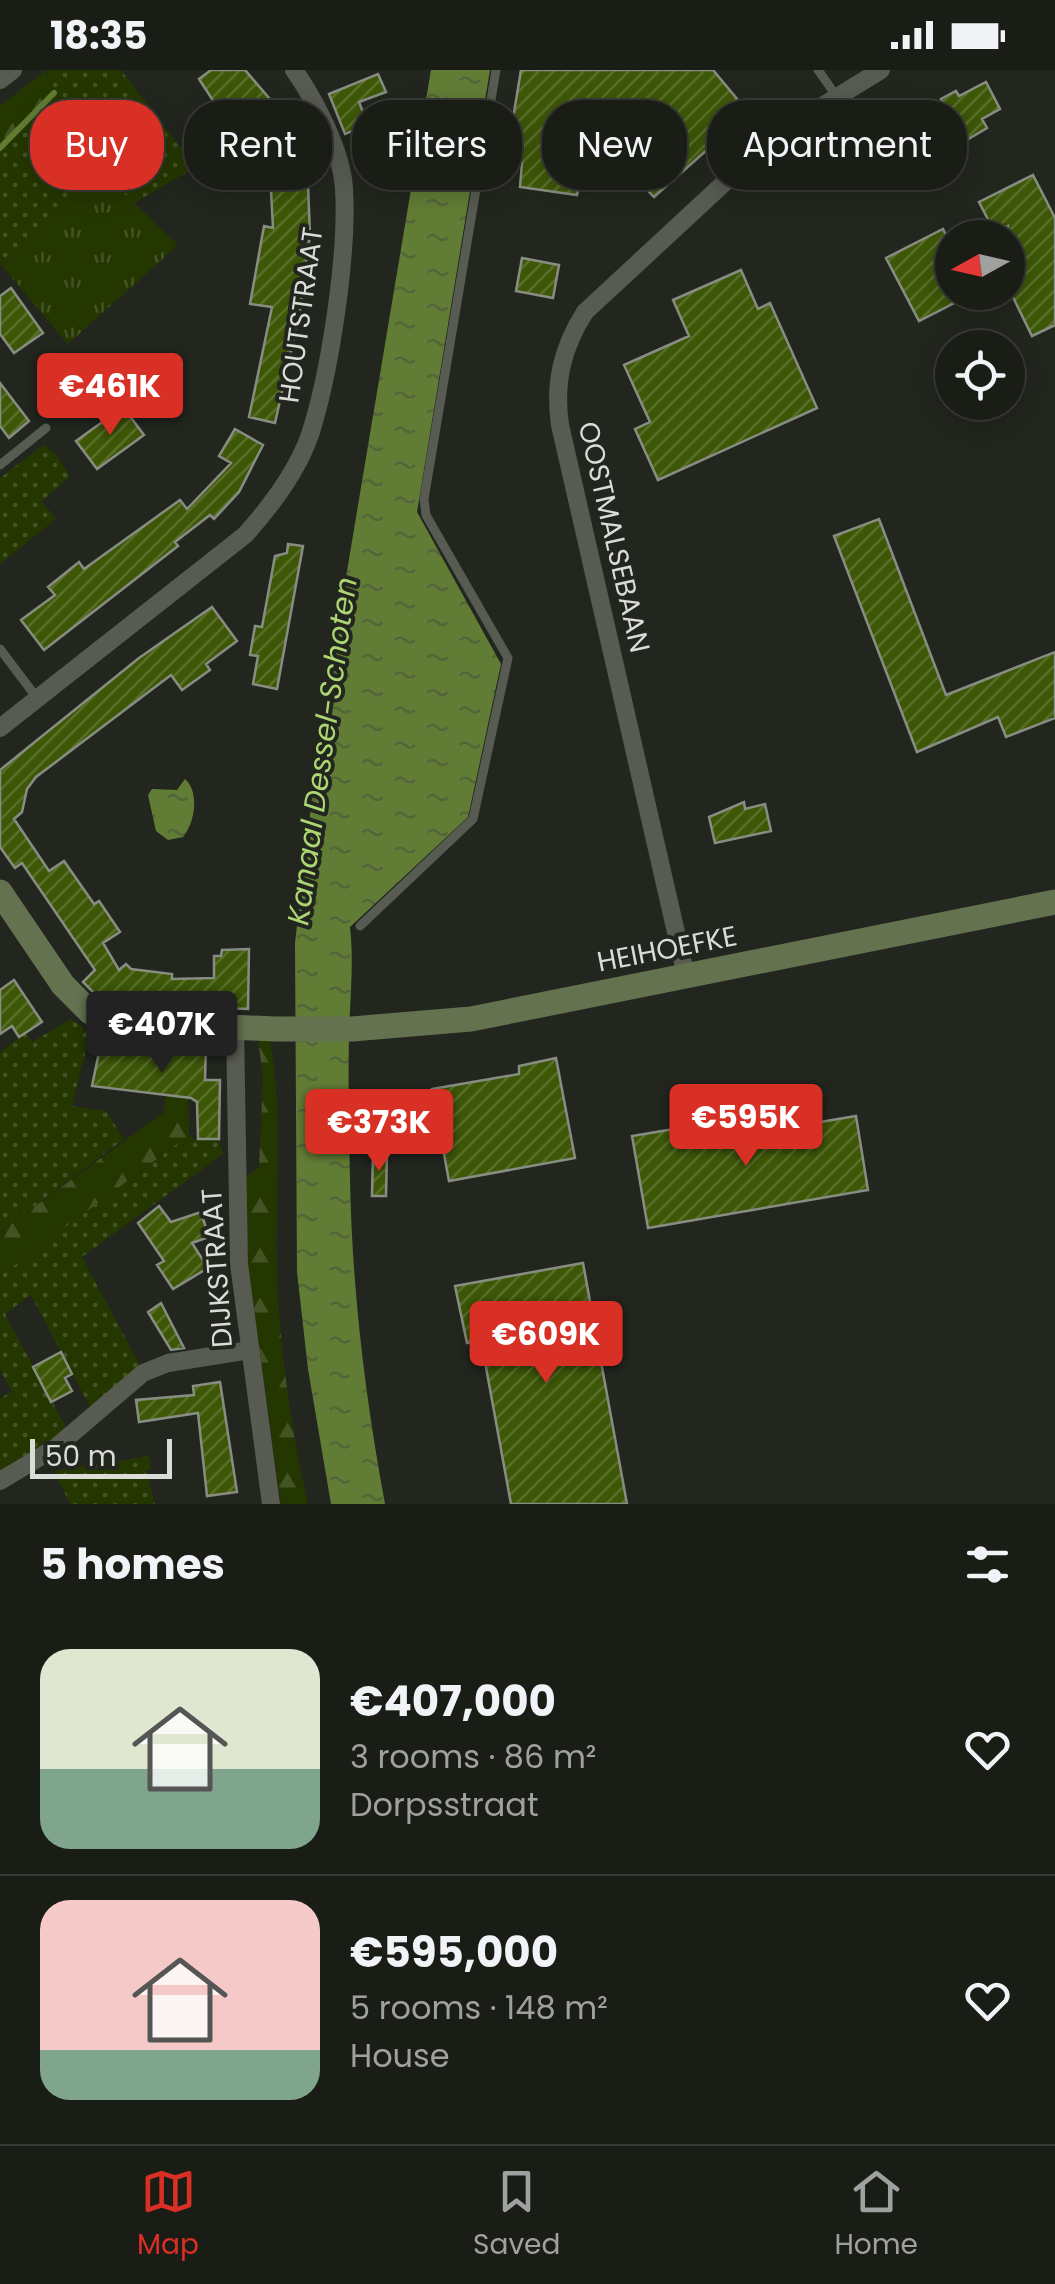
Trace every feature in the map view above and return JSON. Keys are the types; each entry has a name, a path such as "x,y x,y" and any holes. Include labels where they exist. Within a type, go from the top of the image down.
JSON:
{"street":[{"path":"0,80 13,70"},
{"name":"HOUTSTRAAT","path":"0,728 245,535 272,505 313,428 337,291 344,186 316,101 294,70"},
{"name":"OOSTMALSEBAAN","path":"686,976 560,425 561,362 568,338 585,312 732,172 777,134 881,70"},
{"name":"HEIHOEFKE","path":"0,892 63,984 90,1012 117,1022 352,1030 471,1019 1055,902"},
{"name":"DIJKSTRAAT","path":"235,1026 239,1264 272,1504"},
{"path":"0,1481 55,1448 143,1372 168,1363 250,1350"}],"lane":[{"path":"360,926 473,819 508,658 426,514 424,498 496,70"},
{"path":"818,70 837,96"},
{"path":"0,465 46,428"},
{"path":"0,649 37,698"}],"green space":[{"path":"46,70 121,70 144,100 48,100 54,94"},
{"path":"45,71 54,93 47,100 30,100 30,117 0,148 0,106"},
{"path":"30,118 30,190 84,190 0,267 0,148"},
{"path":"164,126 184,151 184,174 164,186"},
{"path":"83,190 121,190 178,245 68,344 2,266"},
{"path":"120,190 156,190 134,203"},
{"path":"43,445 57,455 70,477 42,501 56,519 0,564 0,478"},
{"path":"71,1019 90,1033 72,1106 106,1111 124,1139 0,1232 0,1052 25,1033 32,1042"},
{"path":"269,1037 277,1096 276,1246 281,1332 308,1504 281,1504 248,1266 246,1177 259,1167 263,1078 258,1039"},
{"path":"166,1093 188,1094 189,1135 0,1276 0,1232 164,1112"},
{"path":"189,1135 196,1140 219,1140 223,1154 82,1257 140,1365 90,1407 31,1295 5,1314 67,1429 0,1474 0,1398 12,1392 0,1370 0,1276"},
{"path":"149,1456 151,1469 146,1471 155,1504 70,1504 54,1471"}],"water":[{"path":"431,70 490,70 485,100 426,100"},
{"name":"Kanaal Dessel-Schoten","path":"411,190 470,190 417,512 501,664 468,817 350,927 351,1220 366,1383 385,1504 331,1504 308,1369 297,1272 295,943 319,738"},
{"path":"185,779 194,798 193,815 183,837 168,840 156,831 148,795 152,789 177,790"}],"building":[{"path":"211,70 245,70 271,100 213,100 199,79"},
{"path":"521,70 713,70 738,100 707,100 707,150 687,168 687,100 542,100 542,190 578,190 577,195 522,187 522,100 516,100"},
{"path":"378,74 386,92 352,100 352,131 345,134 329,94"},
{"path":"986,82 1000,109 982,119 987,128 967,140 967,100 941,99 956,91 959,96"},
{"path":"1033,175 1055,218 1055,325 1032,336 1019,310 1025,310 1025,220 988,220 979,202"},
{"path":"271,190 308,190 310,235 300,311 275,423 249,417 272,307 250,304 264,226 273,228"},
{"path":"935,233 935,310 941,310 919,321 886,258"},
{"path":"522,258 559,265 553,298 516,291"},
{"path":"741,270 758,309 770,303 817,408 658,480 635,429 650,422 624,365 689,336 673,300"},
{"path":"11,288 43,333 14,353 0,334 0,296"},
{"path":"0,383 29,421 9,438 0,426"},
{"path":"123,407 144,435 97,469 76,441"},
{"path":"235,429 263,445 239,492 214,519 210,515 175,542 178,546 44,650 21,620 55,595 48,587 79,562 84,569 180,500 187,509 231,463 219,456"},
{"path":"879,519 946,695 1055,652 1055,718 1006,737 998,717 917,752 834,536"},
{"path":"288,544 303,546 277,689 253,684 258,656 250,655 255,626 262,627 275,556 287,553"},
{"path":"212,607 237,641 206,664 210,670 182,690 171,675 36,777 27,789 22,812 14,819 49,871 64,861 94,904 99,901 120,932 103,943 119,970 126,964 131,969 172,974 172,979 214,978 214,956 221,956 222,950 249,949 248,1009 116,1004 99,998 83,982 95,970 22,863 15,868 0,847 0,770 139,658"},
{"path":"744,802 745,809 765,804 771,831 715,843 709,817"},
{"path":"14,980 42,1022 19,1037 12,1026 0,1034 0,990"},
{"path":"102,1038 166,1047 206,1045 205,1080 220,1080 219,1139 198,1139 197,1102 191,1098 92,1086"},
{"path":"556,1058 575,1158 449,1181 432,1089 519,1074 519,1066"},
{"path":"856,1116 868,1190 648,1228 632,1136 704,1124 706,1141"},
{"path":"373,1153 387,1153 386,1196 372,1196"},
{"path":"159,1206 171,1222 201,1212 209,1237 192,1243 208,1268 173,1289 157,1265 164,1261 138,1223"},
{"path":"583,1263 627,1504 511,1504 481,1340 467,1343 455,1286"},
{"path":"161,1303 184,1348 171,1350 148,1312"},
{"path":"61,1352 72,1374 65,1378 72,1391 51,1402 33,1367"},
{"path":"220,1382 237,1492 207,1496 198,1413 139,1422 136,1400 194,1395 193,1386"}],"waterway":[{"path":"0,148 54,93"}]}
